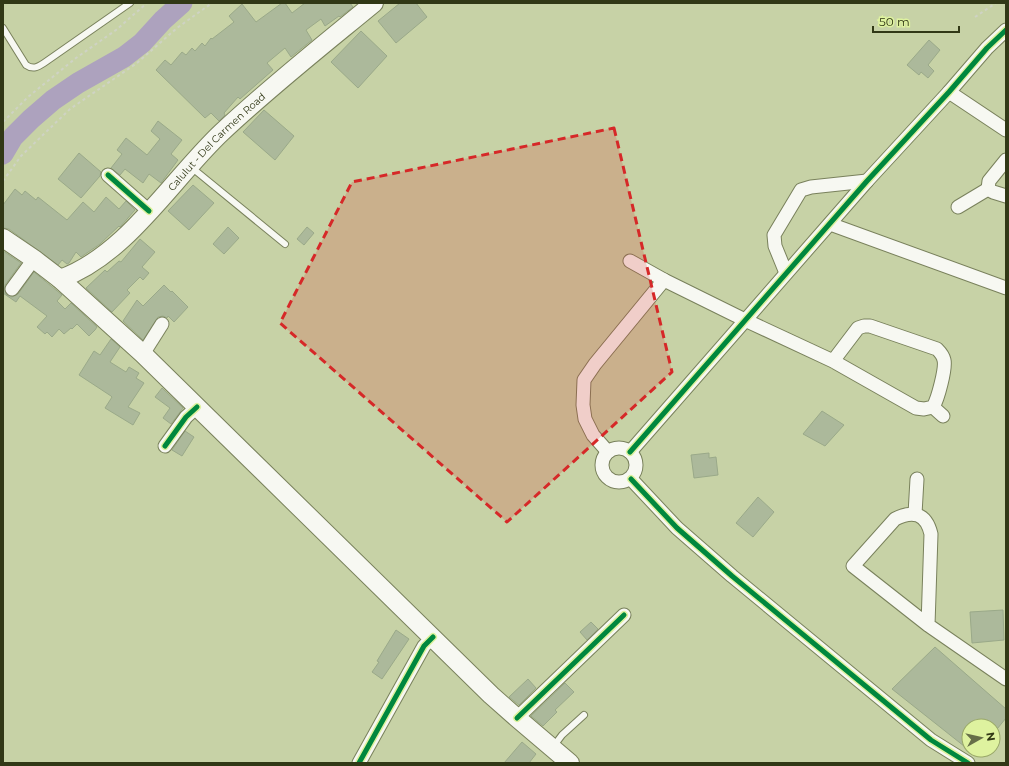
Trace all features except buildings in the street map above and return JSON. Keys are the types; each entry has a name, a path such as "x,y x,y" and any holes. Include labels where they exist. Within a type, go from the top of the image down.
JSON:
{"main road":[{"name":"Calulut - Del Carmen Road","path":"60,279 82,270 93,263 121,239 221,133 298,65 374,3"},
{"path":"3,238 60,279 143,354 517,718 570,763"}],"street":[{"path":"630,452 867,182 987,48 1006,30"},
{"path":"949,92 1006,130"},
{"path":"988,189 989,181 1006,160"},
{"path":"108,175 149,211"},
{"path":"786,273 775,246 774,234 800,190 812,187 867,182"},
{"path":"988,189 1006,196"},
{"path":"958,207 988,189"},
{"path":"830,224 1006,288"},
{"path":"12,289 34,259"},
{"path":"630,261 664,280 745,320 833,361 916,408 938,411 937,400 944,361 942,355 937,349 870,326 864,326 858,328 833,361"},
{"path":"608,452 593,435 585,419 583,405 584,380 594,364 664,280"},
{"path":"143,354 162,324"},
{"path":"165,446 188,414 197,407"},
{"path":"615,448 623,448 630,452 636,460 636,470 630,479 622,482 613,482 606,477 602,469 602,460 608,452 615,448"},
{"path":"630,479 677,528 732,576 931,740 968,763"},
{"path":"915,514 917,479"},
{"path":"928,625 931,534 928,523 923,517 915,514 904,515 895,519 853,566 928,625 1006,679"},
{"path":"517,718 624,616"},
{"path":"359,763 424,646 433,637"}],"lane":[{"path":"3,28 26,65 31,68 36,68 130,3"},
{"path":"190,166 285,244"},
{"path":"552,748 584,715"}],"path":[{"path":"3,122 28,97 76,58 116,30 147,3"},
{"path":"3,181 21,156 70,109 137,63 177,28 212,3"},
{"path":"975,17 996,3"}],"highlighted area":[{"path":"614,128 672,372 507,522 280,323 352,182"}],"waterway":[{"path":"3,154 13,137 53,100 78,83 124,57 142,43 163,20 182,3"}],"cycle path":[{"path":"630,452 867,181 949,92 987,48 1006,30"},
{"path":"108,175 149,211"},
{"path":"165,446 186,417 197,407"},
{"path":"631,479 677,528 732,576 931,740 968,763"},
{"path":"517,718 624,615"},
{"path":"359,763 424,646 433,637"}]}
